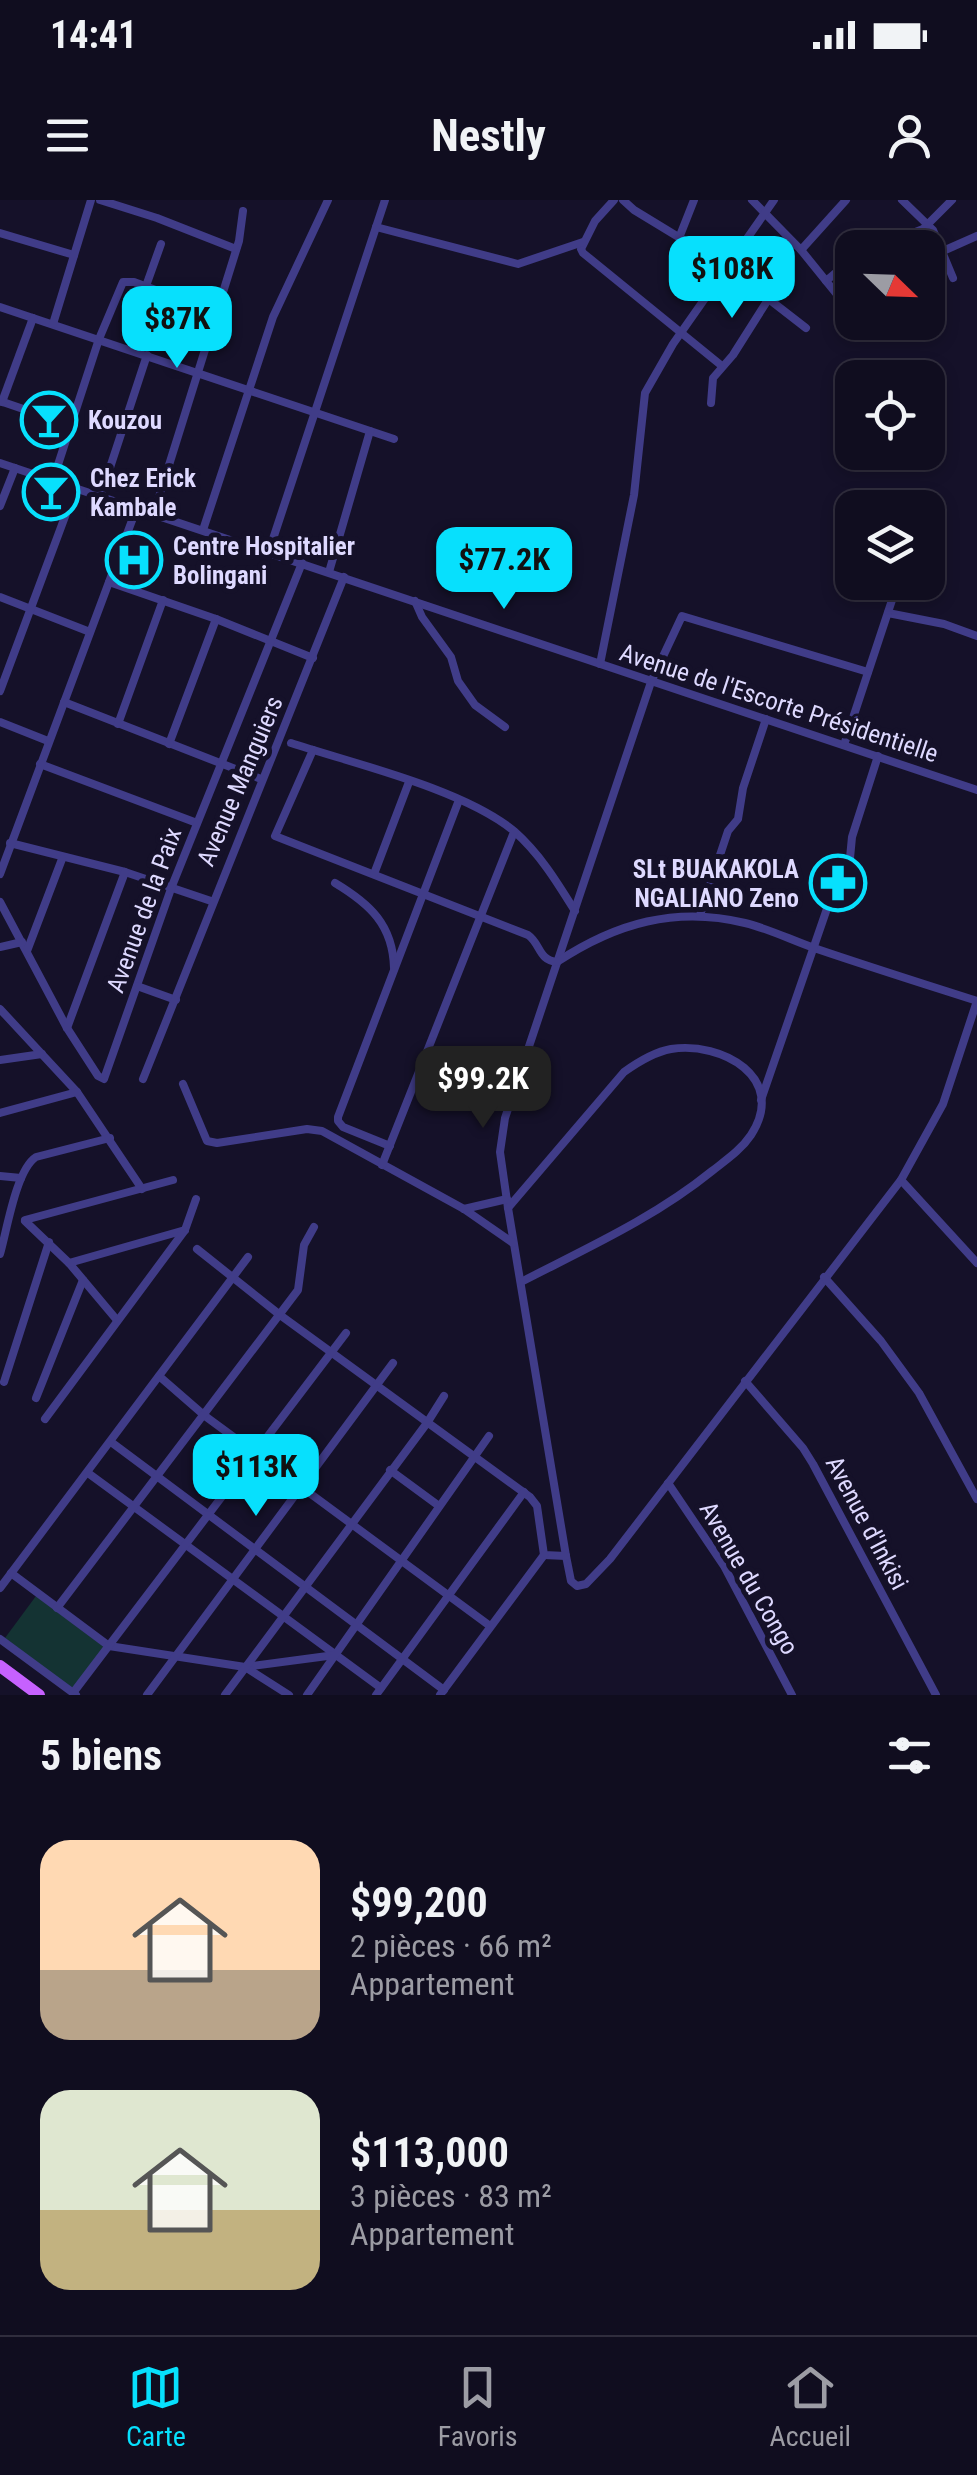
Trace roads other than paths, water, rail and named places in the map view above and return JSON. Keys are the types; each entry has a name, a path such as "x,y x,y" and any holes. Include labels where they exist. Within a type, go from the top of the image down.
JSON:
{"main road":[{"path":"0,1666 40,1695"}],"street":[{"path":"54,324 90,200"},
{"path":"100,200 236,249"},
{"path":"203,530 273,317 328,200"},
{"path":"269,550 385,200"},
{"path":"614,200 595,221 581,249 587,258 722,366"},
{"path":"624,200 726,266 806,328"},
{"path":"679,238 694,200"},
{"path":"752,200 835,292"},
{"path":"600,664 634,496 644,399 654,374 680,333 774,200"},
{"path":"801,250 846,200"},
{"path":"902,200 932,230"},
{"path":"921,230 952,200"},
{"path":"154,512 236,249 243,212"},
{"path":"376,227 518,264 583,242"},
{"path":"0,233 74,255"},
{"path":"945,250 977,236"},
{"path":"146,286 161,244"},
{"path":"945,256 953,278"},
{"path":"826,281 835,273"},
{"path":"53,480 120,285 128,280 215,312"},
{"path":"710,403 710,386 769,298"},
{"path":"0,307 394,439"},
{"path":"33,318 1,402 70,426"},
{"path":"101,495 147,355"},
{"path":"328,572 370,431"},
{"name":"Avenue de l'Escorte Présidentielle","path":"0,463 977,790"},
{"path":"0,506 15,468"},
{"path":"0,692 76,486"},
{"path":"0,874 136,508"},
{"name":"Avenue de la Paix","path":"0,902 67,1028 98,1076 104,1079 196,823 302,563"},
{"name":"Avenue Manguiers","path":"142,1078 344,577"},
{"path":"109,582 312,658"},
{"path":"0,597 90,632"},
{"path":"118,724 163,600"},
{"path":"844,745 892,600"},
{"path":"415,601 475,705 505,727"},
{"path":"888,613 944,624 977,636"},
{"path":"558,962 588,941 636,922 700,915 762,928 977,1001 944,1104 901,1180 668,1483 586,1584 577,1586 571,1581 566,1556 513,1243 501,1134 558,962 651,682 682,616 868,672"},
{"path":"168,744 216,619"},
{"path":"64,702 260,779"},
{"path":"700,915 728,831 738,819 743,788 766,719"},
{"path":"0,722 48,741"},
{"path":"290,742 482,810 514,832 540,857 575,911"},
{"path":"313,750 275,836 528,934 541,956 558,962"},
{"path":"521,1282 680,1197 750,1137 758,1123 761,1100 841,868 850,858 852,837 878,756"},
{"path":"40,764 196,823"},
{"path":"374,874 408,782"},
{"path":"390,1146 338,1122 459,800"},
{"path":"382,1165 514,832"},
{"path":"10,843 126,872 211,902"},
{"path":"28,951 62,859"},
{"path":"67,1028 126,872"},
{"path":"335,883 367,903 383,922 392,946 394,973"},
{"path":"0,947 22,942"},
{"path":"137,986 176,1000"},
{"path":"0,1010 76,1092 142,1189"},
{"path":"464,1209 507,1204 624,1072 660,1052 700,1049 722,1054 743,1065 756,1079 761,1100"},
{"path":"0,1060 42,1054"},
{"path":"183,1084 207,1140 216,1143 314,1129 464,1209 513,1243"},
{"path":"0,1113 76,1092"},
{"path":"0,1254 29,1162 110,1138"},
{"path":"0,1176 21,1178"},
{"path":"25,1220 173,1180"},
{"path":"901,1180 977,1264"},
{"path":"45,1419 185,1230 196,1199"},
{"path":"12,1215 25,1220 50,1242 116,1319"},
{"path":"58,1608 298,1290 304,1245 314,1226"},
{"path":"69,1263 185,1230"},
{"path":"4,1382 50,1242"},
{"path":"111,1442 357,1622 442,1692 544,1555 536,1506 524,1492 280,1315 197,1248"},
{"path":"0,1588 248,1257"},
{"path":"824,1278 882,1340 920,1393 977,1499"},
{"path":"36,1398 83,1280"},
{"path":"0,1639 74,1694 346,1333"},
{"path":"147,1695 393,1363"},
{"path":"159,1376 205,1416 490,1626"},
{"name":"Avenue d'Inkisi","path":"745,1382 814,1464 936,1695"},
{"path":"226,1695 444,1396"},
{"path":"306,1695 488,1436"},
{"path":"390,1470 439,1506"},
{"path":"88,1473 335,1655 379,1692 524,1492"},
{"name":"Avenue du Congo","path":"668,1483 717,1554 792,1695"},
{"path":"544,1555 566,1556"},
{"path":"11,1574 109,1646 245,1667 335,1655"},
{"path":"245,1667 289,1695"}],"place":[{"name":"Kouzou","path":"49,420"},
{"name":"Chez Erick Kambale","path":"51,492"},
{"name":"Centre Hospitalier Bolingani","path":"134,560"},
{"name":"SLt BUAKAKOLA NGALIANO Zeno","path":"838,883"}]}
